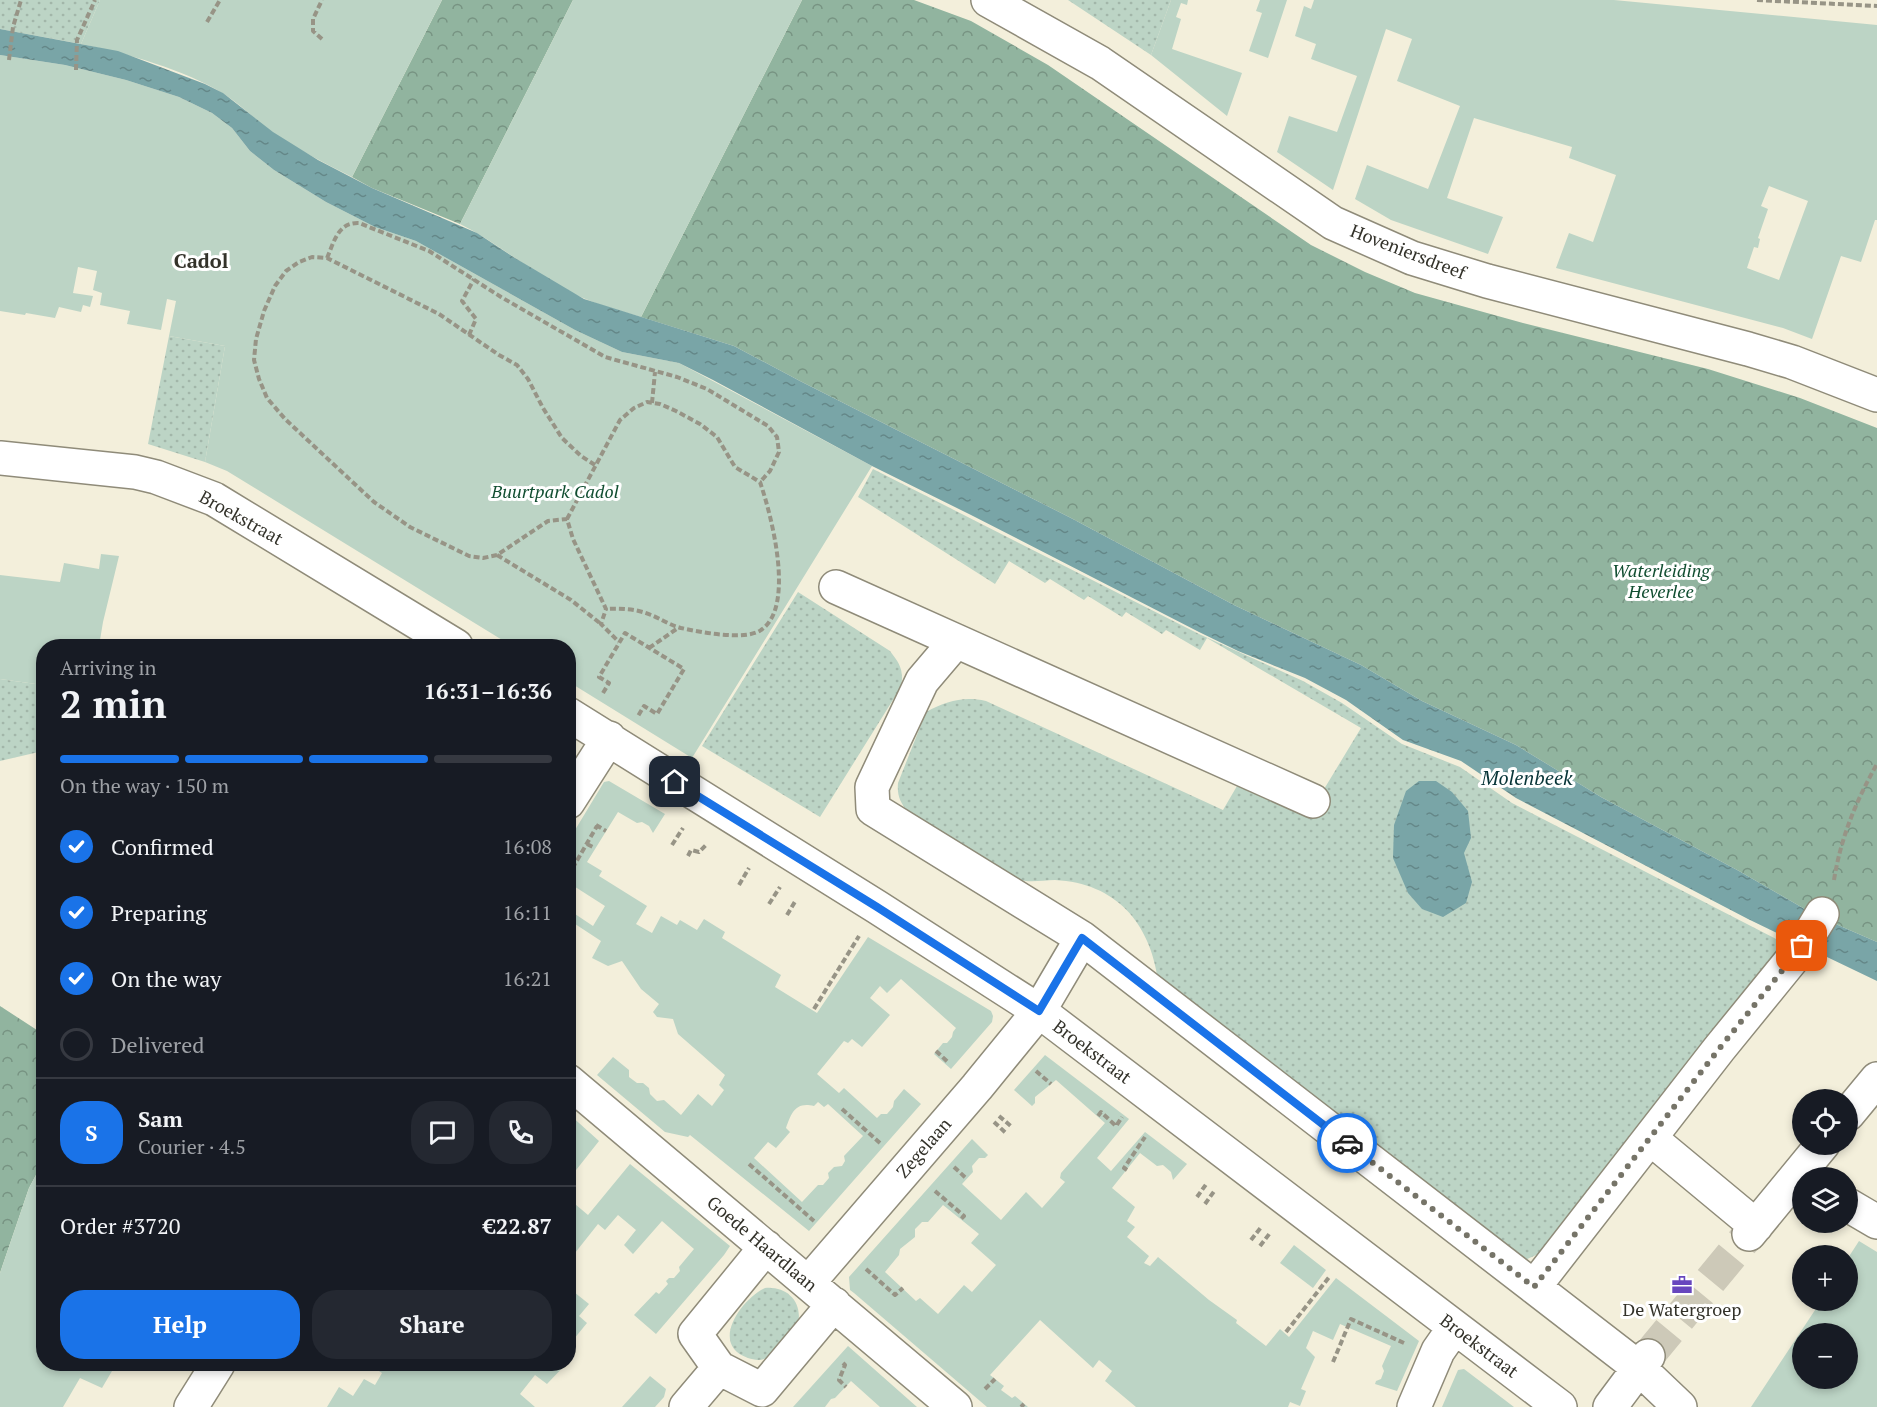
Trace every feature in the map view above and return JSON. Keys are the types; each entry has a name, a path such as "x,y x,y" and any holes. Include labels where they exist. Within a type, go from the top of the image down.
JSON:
{"street":[{"name":"Hoveniersdreef","path":"988,0 1100,63 1333,223 1355,234 1412,258 1487,281 1792,362 1877,395"},
{"name":"Broekstraat","path":"0,458 135,472 156,477 214,499 444,639"},
{"path":"836,587 1313,801"},
{"path":"956,641 922,681 872,787 873,809 1082,938 1543,1294 1643,1362 1680,1407"},
{"name":"Broekstraat","path":"596,730 1039,1011 1560,1407"},
{"path":"576,781 596,730"},
{"path":"1543,1294 1650,1138 1802,946 1822,914"},
{"name":"Zegelaan","path":"807,1283 977,1087 1039,1011 1082,938"},
{"name":"Goede Haardlaan","path":"576,1088 955,1407"},
{"path":"1650,1138 1753,1230 1792,1186"},
{"path":"1858,1211 1877,1222"},
{"path":"766,1247 695,1334 719,1368 762,1390 834,1304"},
{"path":"1414,1407 1436,1357 1454,1328"},
{"path":"1610,1407 1643,1362"},
{"path":"686,1407 719,1368"},
{"path":"192,1407 214,1371"}],"path":[{"path":"9,60 13,27 21,0"},
{"path":"76,70 77,40 94,0"},
{"path":"207,22 220,0"},
{"path":"322,0 313,19 313,31 322,39"},
{"path":"1757,0 1877,6"},
{"path":"327,258 343,227 350,223 359,223 429,251 501,297 606,357 677,377 707,389 768,426 777,437 779,452 770,471 760,482"},
{"path":"567,519 548,521 497,555 483,558 469,556 410,527 374,502 309,442 267,398 254,360 256,339 264,311 275,286 286,271 299,262 312,257 327,258 439,314 517,365 528,379 562,438 580,456 595,465"},
{"path":"469,335 476,320 462,301 474,279"},
{"path":"652,403 655,372"},
{"path":"601,624 606,609 573,539 567,519 620,420 634,408 647,402 652,403 676,411 700,424 717,437 735,467 760,482 769,508 777,555 777,605 771,619 762,630 750,635 723,634 678,627 649,614 624,608 606,609"},
{"path":"497,555 571,600 619,642"},
{"path":"649,648 678,627"},
{"path":"625,633 684,669 657,714 644,706 596,730 609,683 599,677 625,633"},
{"path":"1822,914 1832,890 1846,826 1877,764"},
{"path":"672,845 684,825"},
{"path":"576,863 597,826"},
{"path":"688,856 691,850 699,852 708,841"},
{"path":"587,844 595,848"},
{"path":"739,885 750,866"},
{"path":"769,904 780,886"},
{"path":"787,915 798,896"},
{"path":"814,1009 862,932"},
{"path":"842,1109 907,1167"},
{"path":"1098,1116 1101,1112 1116,1126 1122,1117"},
{"path":"749,1164 895,1295 903,1288"},
{"path":"1197,1197 1205,1186"},
{"path":"1205,1204 1214,1192"},
{"path":"1251,1240 1262,1226"},
{"path":"1260,1246 1271,1232"},
{"path":"1286,1332 1299,1311 1332,1274"},
{"path":"1333,1362 1351,1320 1436,1357"},
{"path":"1371,1338 1375,1330"}],"green space":[{"path":"0,0 100,0 81,44 0,29"},
{"path":"100,0 442,0 352,177 275,134 231,99 209,85 155,63 81,44"},
{"path":"442,0 573,0 460,224 372,188 352,177"},
{"path":"573,0 802,0 641,317 597,304 567,290 460,224"},
{"name":"Waterleiding Heverlee","path":"802,0 914,0 971,21 1048,65 1311,245 1365,272 1415,293 1523,323 1708,369 1800,398 1877,428 1877,942 1815,915 1739,871 1601,797 1516,745 1422,701 1361,665 1234,605 1071,518 734,346 641,317"},
{"path":"1068,0 1171,0 1151,55"},
{"path":"1171,0 1188,0 1187,5 1181,3 1176,17 1181,19 1172,49 1242,73 1227,116 1151,55"},
{"path":"1260,0 1287,0 1268,58 1249,51 1262,13 1256,11"},
{"path":"1314,0 1614,0 1877,25 1877,220 1875,220 1861,262 1841,256 1812,339 1783,328 1556,268 1569,233 1593,242 1616,175 1569,158 1572,147 1474,118 1447,198 1503,217 1488,254 1391,220 1355,199 1367,165 1428,189 1460,106 1397,81 1412,39 1386,29 1333,190 1277,152 1289,116 1337,132 1357,76 1311,59 1316,44 1295,36 1304,6 1311,9","holes":["1769,186 1808,201 1779,280 1747,268 1754,247 1758,248 1760,239 1758,238 1768,209 1761,206"]},
{"name":"Buurtpark Cadol","path":"0,55 65,65 126,80 179,97 212,113 232,128 250,151 274,170 326,202 375,227 416,241 575,330 622,352 679,363 872,466 692,758 576,686 576,639 501,639 227,471 205,462 225,346 169,336 176,301 167,299 161,330 127,324 130,311 100,305 102,293 93,290 97,271 78,267 73,293 93,296 90,307 83,305 81,312 59,307 55,318 0,311"},
{"path":"169,336 225,346 205,462 148,444"},
{"path":"873,469 1199,634 1303,681 1342,703 1402,744 1460,767 1512,803 1786,944 1558,1245 1523,1261 1158,980 1154,959 1138,924 1112,898 1096,889 1077,883 1055,880 1029,881 1014,878 908,812 900,799 898,783 926,712 955,701 970,699 986,701 1223,810 1244,774 1312,809 1361,728 1207,638 1200,650 1166,630 1162,634 1126,612 1122,617 1088,596 1084,600 1050,579 1045,583 1009,561 995,584 858,497"},
{"path":"101,554 119,556 100,639 36,639 36,684 0,679 0,575 60,582 64,563 99,569"},
{"path":"798,592 890,651 899,664 902,676 901,687 820,817 702,746"},
{"path":"0,679 36,684 36,753 0,761"},
{"path":"609,781 665,814 653,833 649,826 642,822 637,823 618,812 587,862 602,871 599,876 647,906 636,924 652,933 661,916 677,925 680,920 697,930 704,919 725,932 722,938 781,975 775,987 817,1013 868,937 991,1011 992,1022 951,1069 934,1054 943,1043 947,1043 956,1028 901,979 887,993 880,986 870,998 890,1015 862,1047 852,1039 848,1043 844,1041 817,1074 839,1093 844,1088 877,1118 881,1114 887,1114 904,1089 921,1104 809,1231 690,1135 688,1137 665,1132 597,1075 613,1057 629,1070 629,1077 649,1088 650,1094 657,1101 664,1100 681,1115 698,1094 712,1106 724,1090 719,1085 725,1075 678,1034 673,1019 657,1017 653,1012 659,1004 641,989 622,961 608,966 592,958 601,941 576,925 576,915 593,926 605,906 576,887 576,828 604,782","holes":["818,1102 824,1107 828,1104 863,1136 844,1156 845,1161 842,1166 834,1167 828,1173 829,1178 823,1185 818,1185 802,1202 754,1158 768,1142 776,1148 790,1132 786,1128 798,1107 814,1106"]},
{"path":"0,1006 36,1029 36,1175 29,1188 0,1273"},
{"path":"1045,1055 1129,1119 1097,1158 1111,1171 1145,1132 1187,1164 1173,1180 1171,1172 1163,1165 1157,1166 1140,1153 1112,1188 1135,1207 1127,1221 1135,1227 1127,1237 1149,1256 1144,1263 1150,1266 1158,1257 1266,1346 1280,1329 1289,1337 1336,1278 1419,1341 1397,1391 1375,1384 1381,1379 1384,1371 1382,1366 1391,1346 1340,1324 1333,1340 1313,1331 1306,1348 1315,1357 1301,1389 1306,1391 1300,1406 1290,1402 1288,1407 1136,1407 1105,1381 1112,1371 1099,1360 1093,1368 1040,1320 990,1375 1004,1386 1001,1390 1012,1398 1015,1396 1028,1407 987,1407 850,1290 849,1277 972,1139 988,1155 985,1158 979,1158 972,1166 973,1172 962,1184 1001,1220 1026,1192 1042,1208 1065,1182 1060,1178 1061,1173 1105,1123 1056,1080 1035,1097 1035,1103 1032,1106 1014,1090","holes":["943,1205 979,1234 971,1243 996,1265 972,1292 964,1285 938,1314 920,1298 916,1301 885,1272 899,1255 900,1249 915,1237 915,1229 922,1222 928,1222"]},
{"path":"576,1120 599,1141 576,1170"},
{"path":"630,1164 730,1246 656,1334 634,1315 656,1292 659,1294 668,1284 666,1281 669,1278 674,1278 680,1271 679,1267 694,1249 662,1221 633,1254 624,1245 636,1230 618,1215 605,1230 598,1224 576,1252 576,1205 588,1215"},
{"path":"36,1175 36,1371 112,1371 102,1388 80,1378 63,1407 0,1407 0,1273 29,1188"},
{"path":"1859,1241 1877,1252 1877,1407 1751,1407 1792,1345 1792,1389 1858,1389 1858,1323 1806,1323 1814,1311 1858,1311 1856,1245"},
{"path":"1294,1245 1326,1270 1313,1288 1280,1263"},
{"path":"765,1288 780,1290 792,1297 798,1309 798,1324 770,1355 762,1360 755,1360 737,1352 731,1343 730,1333 739,1312 747,1302"},
{"path":"576,1294 589,1304 579,1316 587,1323 576,1336"},
{"path":"848,1346 917,1407 880,1407 851,1381 825,1407 793,1407"},
{"path":"1464,1369 1514,1407 1442,1407 1458,1370"},
{"path":"379,1371 559,1371 547,1384 535,1375 520,1394 535,1407 327,1407 339,1387 353,1396 364,1379 375,1385 382,1373"},
{"path":"650,1376 666,1389 664,1397 655,1407 622,1407"}],"water":[{"name":"Molenbeek","path":"0,29 118,51 205,84 223,93 273,132 318,160 372,188 477,233 584,299 734,346 1071,518 1234,605 1361,665 1422,701 1516,745 1601,797 1739,871 1815,915 1877,942 1877,981 1748,919 1516,798 1461,761 1403,740 1346,700 1305,678 1238,651 1199,632 872,466 713,380 679,363 622,352 575,330 416,241 375,227 326,202 274,170 250,151 232,128 212,113 179,97 126,80 65,65 0,55"},
{"path":"1419,781 1436,781 1452,792 1468,811 1471,838 1464,853 1472,882 1466,903 1443,917 1422,909 1408,893 1393,858 1394,825 1406,791"}],"tunnel":[{"path":"1648,1356 1749,1234"}],"way so far":[{"path":"1347,1143 1534,1287 1802,946"}],"place":[{"name":"De Watergroep","path":"1682,1285"}],"district":[{"name":"Cadol","path":"201,261"}],"route":[{"path":"675,782 1039,1011 1082,938 1347,1143"}]}
